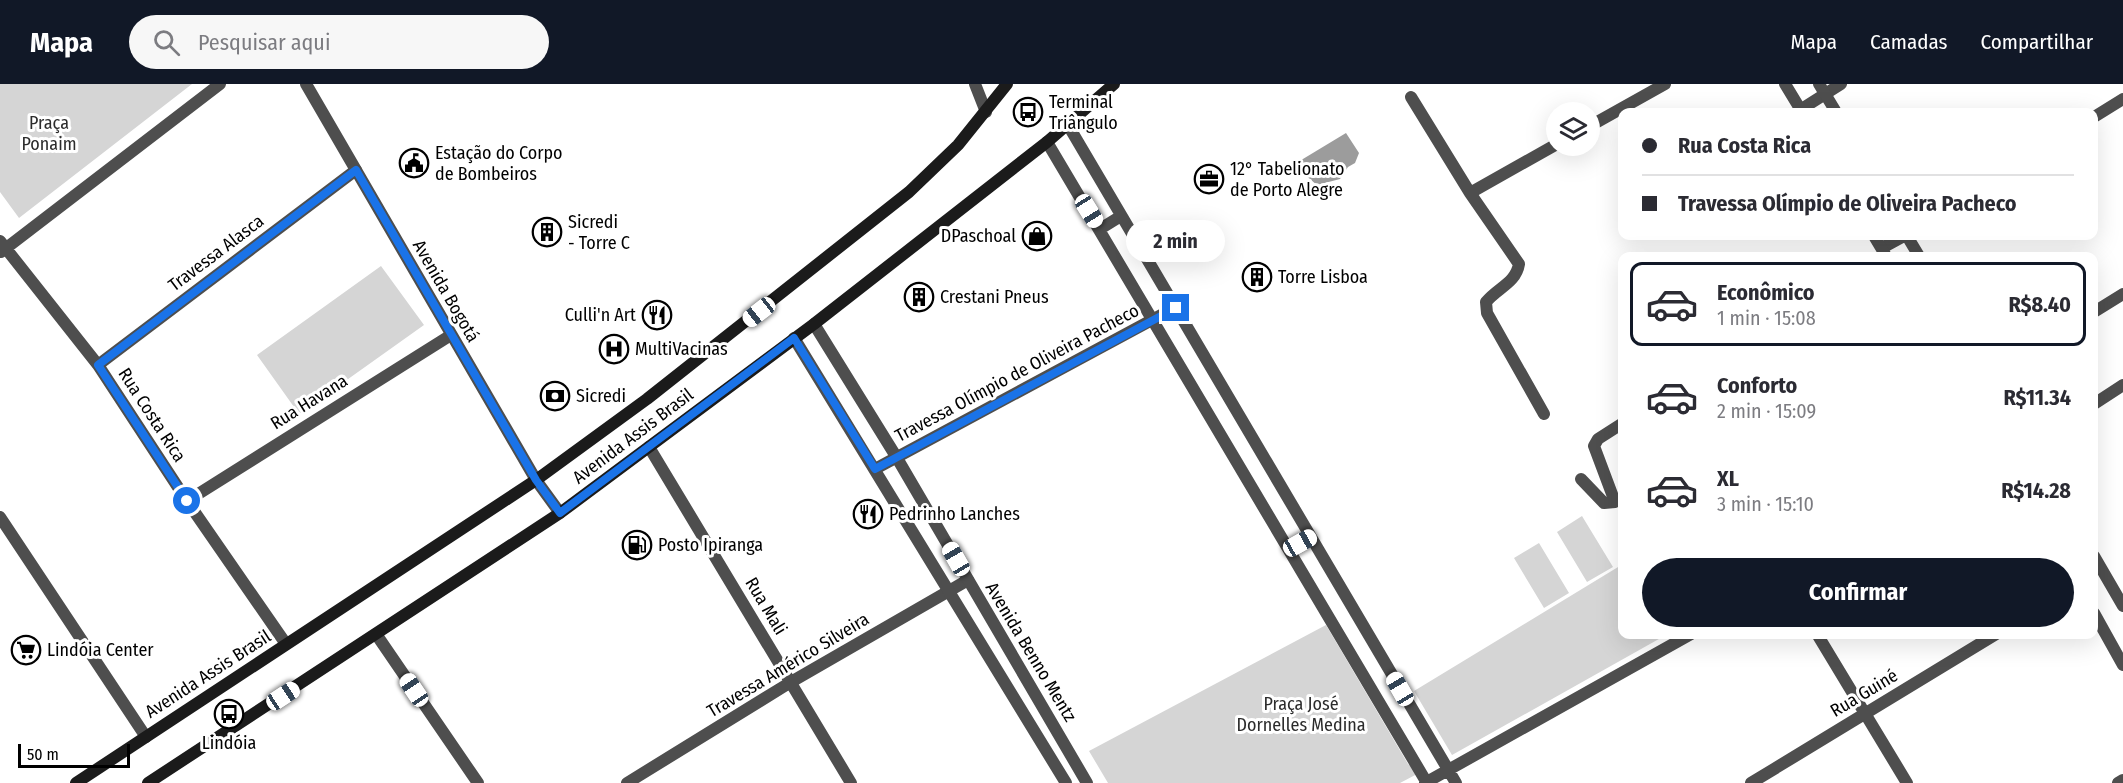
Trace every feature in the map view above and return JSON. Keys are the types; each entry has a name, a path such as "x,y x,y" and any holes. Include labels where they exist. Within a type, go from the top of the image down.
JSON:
{"main road":[{"name":"Avenida Assis Brasil","path":"76,783 536,480 647,399 909,192 958,145 1007,84"},
{"name":"Avenida Assis Brasil","path":"148,783 560,513 814,324 1047,142 1114,84"}],"street":[{"path":"2,247 220,84"},
{"name":"Avenida Bogotá","path":"306,84 536,480 560,513"},
{"path":"975,84 986,112"},
{"path":"1622,108 1665,84"},
{"path":"1785,84 1799,108"},
{"path":"1804,108 1822,89 1841,84"},
{"path":"1822,89 1834,108"},
{"path":"1411,97 1470,192 1519,264 1518,273 1512,281 1493,293 1486,302 1487,313 1544,414"},
{"path":"2098,115 2123,99"},
{"path":"1600,120 1618,110"},
{"path":"1068,125 1456,783"},
{"path":"1047,142 1154,319 1426,783 1681,639"},
{"path":"1470,192 1546,150"},
{"name":"Travessa Alasca","path":"98,365 356,170"},
{"path":"1100,229 1121,216"},
{"path":"1884,252 1900,240"},
{"name":"Rua Costa Rica","path":"2,247 98,365 187,501 286,645"},
{"path":"2098,310 2123,294"},
{"name":"Travessa Olímpio de Oliveira Pacheco","path":"875,469 1176,308"},
{"name":"Avenida Benno Mentz","path":"814,324 897,458 1087,783"},
{"name":"Rua Havana","path":"187,501 451,335"},
{"name":"Avenida Benno Mentz","path":"794,338 1066,783"},
{"path":"2098,401 2123,385"},
{"path":"1618,426 1598,439 1594,446 1618,498"},
{"name":"Rua Mali","path":"649,447 851,783"},
{"path":"1581,479 1597,499 1604,503 1618,500"},
{"path":"0,517 146,736"},
{"path":"1289,549 1311,537"},
{"path":"2098,573 2122,604"},
{"name":"Travessa Américo Silveira","path":"627,783 791,682 968,580"},
{"path":"2098,620 2123,665"},
{"path":"376,634 478,783"},
{"path":"1819,639 1907,783"},
{"name":"Rua Guiné","path":"1751,783 1987,639"},
{"path":"1034,730 1051,720"},
{"path":"2118,783 2123,780"}],"green space":[{"name":"Praça Ponaim","path":"0,84 192,84 19,218 0,192"},
{"path":"381,266 424,325 299,414 257,355"},
{"path":"1582,516 1613,567 1587,582 1557,532"},
{"path":"1539,543 1569,593 1544,608 1514,558"},
{"path":"1618,567 1618,639 1659,639 1452,755 1414,691"},
{"name":"Praça José Dornelles Medina","path":"1326,625 1408,764 1419,773 1400,783 1108,783 1089,751"}],"shaded area":[{"path":"1346,133 1359,153 1355,163 1348,167 1340,179 1317,185 1305,175 1300,176 1293,165"}],"place":[{"name":"Terminal Triângulo","path":"1028,112"},
{"name":"Estação do Corpo de Bombeiros","path":"414,163"},
{"name":"12° Tabelionato de Porto Alegre","path":"1209,179"},
{"name":"Sicredi - Torre C","path":"547,232"},
{"name":"DPaschoal","path":"1037,236"},
{"name":"Torre Lisboa","path":"1257,277"},
{"name":"Crestani Pneus","path":"919,297"},
{"name":"Culli'n Art","path":"657,315"},
{"name":"MultiVacinas","path":"614,349"},
{"name":"Sicredi","path":"555,396"},
{"name":"Pedrinho Lanches","path":"868,514"},
{"name":"Posto Ipiranga","path":"637,545"},
{"name":"Lindóia Center","path":"26,650"},
{"name":"Lindóia","path":"229,714"}],"route":[{"path":"187,501 98,365 356,170 536,480 560,513 794,338 875,469 1176,308"}]}
